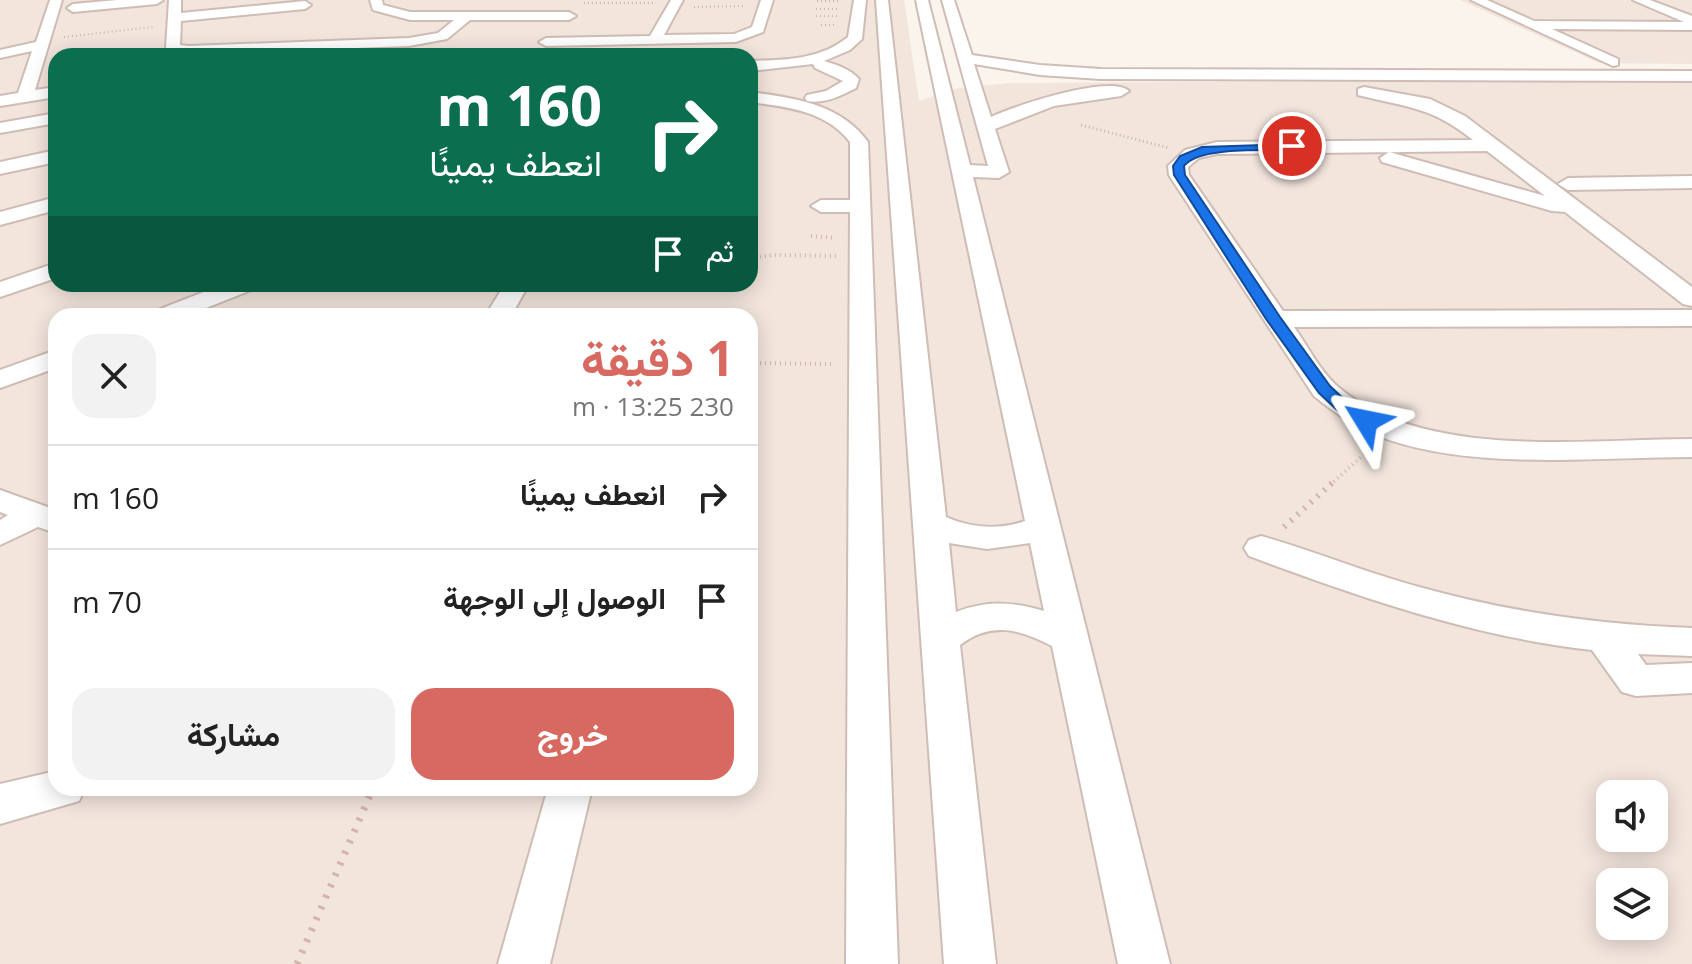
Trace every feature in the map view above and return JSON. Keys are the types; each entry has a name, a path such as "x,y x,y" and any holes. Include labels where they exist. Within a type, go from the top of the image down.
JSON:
{"street":[{"path":"25,97 56,0"},
{"path":"64,37 75,4 157,0"},
{"path":"173,48 175,0"},
{"path":"376,0 377,7 397,14 569,16"},
{"path":"758,65 803,60 844,48 855,39 860,0"},
{"path":"882,0 874,48 882,117 903,236 970,964"},
{"path":"922,0 964,171 1144,964"},
{"path":"948,0 999,172 964,171"},
{"path":"1477,0 1613,62"},
{"path":"1639,0 1692,23"},
{"path":"541,48 580,3"},
{"path":"654,40 675,3"},
{"path":"546,42 723,40 747,36 758,29 766,3"},
{"path":"184,48 283,27 305,5"},
{"path":"1663,9 1692,9"},
{"path":"174,22 283,27 422,41 448,33 467,16"},
{"path":"1530,25 1692,23"},
{"path":"1597,26 1635,42"},
{"path":"1551,32 1612,32"},
{"path":"758,72 820,65 874,48"},
{"path":"0,57 39,52"},
{"path":"965,58 1040,70 1101,74 1692,76"},
{"path":"813,98 850,85 851,79 845,73 820,65"},
{"path":"1341,89 1424,103 1459,120 1692,299"},
{"path":"986,127 1024,108 1086,94 1161,90 1692,90"},
{"path":"758,91 846,106"},
{"path":"0,104 48,95"},
{"path":"0,104 48,95"},
{"path":"758,99 819,112 852,131 859,142 853,233 872,964"},
{"path":"1467,103 1467,111 1473,118 1568,184 1692,277"},
{"path":"0,122 48,116"},
{"path":"0,128 48,117"},
{"path":"1492,145 1217,148 1192,154 1178,166 1179,175 1274,319 1324,390 1343,407 1390,431 1446,446 1475,449 1692,448"},
{"path":"1319,146 1432,168 1581,213"},
{"path":"0,168 48,158"},
{"path":"1568,184 1692,182"},
{"path":"0,219 48,205"},
{"path":"821,206 853,233 903,236"},
{"path":"0,290 48,273"},
{"path":"184,308 226,292"},
{"path":"1274,319 1692,318"},
{"path":"0,380 48,361"},
{"path":"0,500 46,518"},
{"path":"0,534 46,518"},
{"path":"930,523 949,533 974,538 1012,536 1045,526"},
{"path":"1261,548 1366,585 1465,613 1606,640 1692,642"},
{"path":"940,640 955,627 975,618 1008,615 1041,622 1070,639"},
{"path":"1606,640 1636,681 1692,678"},
{"path":"0,804 48,792"},
{"path":"524,964 568,796"}],"path":[{"path":"817,1 846,1"},
{"path":"580,3 766,3"},
{"path":"816,9 846,9"},
{"path":"816,16 845,16"},
{"path":"64,37 174,22"},
{"path":"1081,125 1192,154"},
{"path":"758,257 853,233"},
{"path":"758,363 836,364"},
{"path":"1261,548 1390,431"},
{"path":"297,964 370,796"}],"shaded area":[{"path":"0,0 904,0 919,101 958,88 1010,83 1692,80 1692,964 0,964"},
{"path":"1460,0 1692,0 1692,64 1599,63"}],"route":[{"path":"1292,146 1202,150 1184,158 1178,166 1179,175 1324,390 1366,421"}]}
